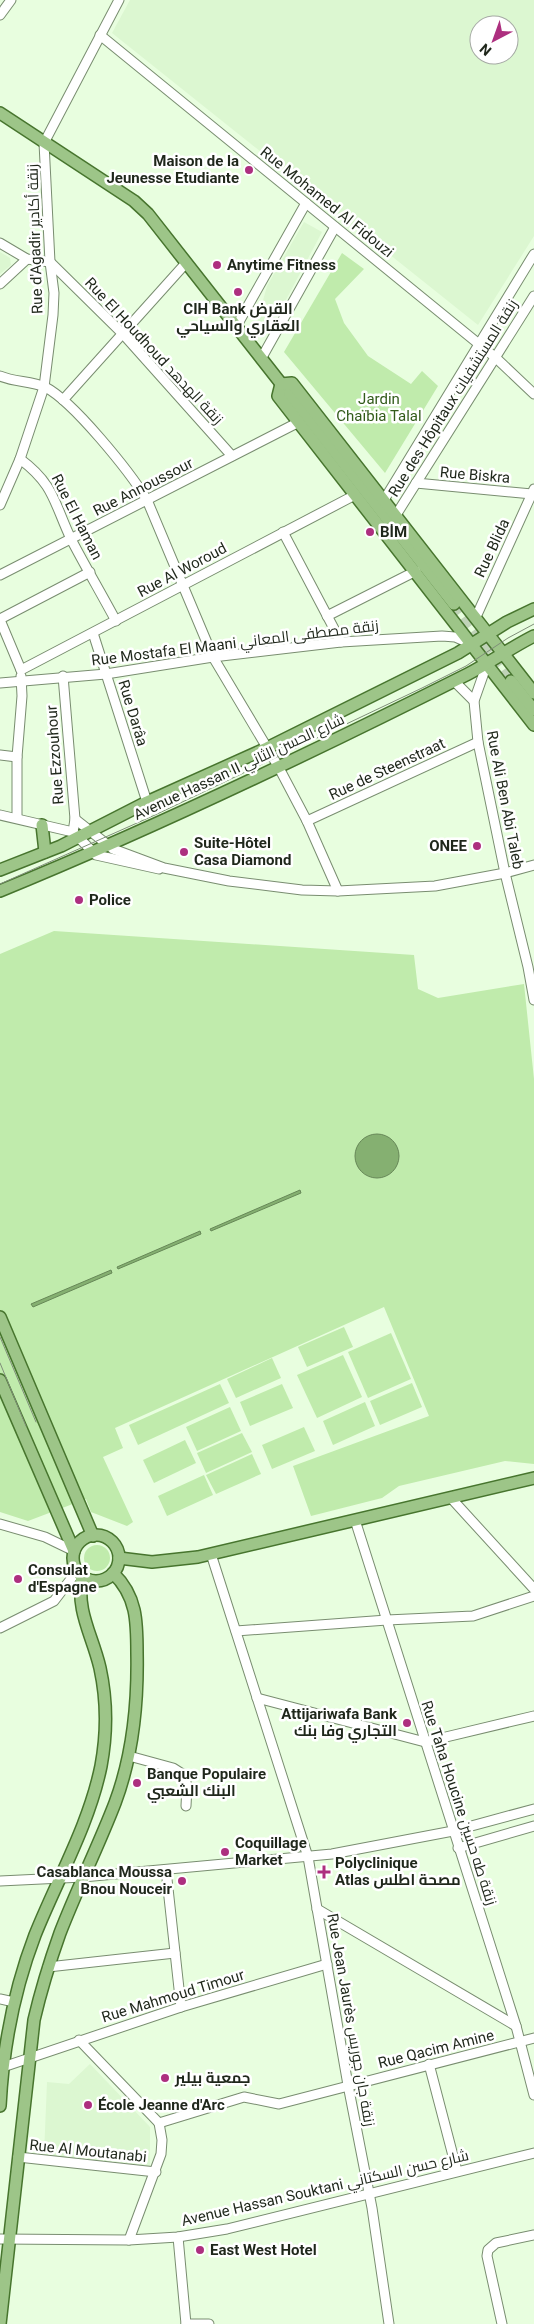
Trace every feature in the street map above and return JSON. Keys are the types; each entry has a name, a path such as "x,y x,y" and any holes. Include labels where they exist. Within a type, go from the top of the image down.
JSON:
{"main road":[{"path":"0,113 141,207 155,222 454,604"},
{"path":"281,384 292,383 534,692"},
{"path":"281,384 278,396 534,725"},
{"name":"Avenue Hassan II شارع الحسن الثاني","path":"0,870 45,852 75,835 90,831 147,802 267,748 472,644 534,609"},
{"name":"Avenue Hassan II شارع الحسن الثاني","path":"0,891 92,854 278,766 487,664 534,636"},
{"path":"511,681 534,710"},
{"path":"42,825 45,852"},
{"path":"0,1317 93,1536"},
{"path":"0,1380 74,1551 73,1562 79,1573 80,1603 100,1669 106,1719 101,1765 94,1789 27,1957 14,2002 1,2068 0,2106"},
{"path":"119,1558 152,1562 211,1554 534,1478"},
{"path":"74,1551 81,1541 93,1536 103,1537 112,1542 119,1558 113,1573 98,1581 90,1580 79,1573"},
{"path":"0,2324 5,2240 18,2157 34,2020 48,1967 83,1877 115,1803 129,1756 137,1696 135,1615 128,1589 113,1573"}],"street":[{"path":"0,15 11,0"},
{"path":"44,143 118,0"},
{"name":"Rue Mohamed Al Fidouzi","path":"100,35 496,358 534,394"},
{"name":"Rue d'Agadir زنقة أكادير","path":"0,505 3,487 20,459 44,387 54,300 50,262 44,143"},
{"path":"236,327 306,203"},
{"path":"261,359 335,226"},
{"path":"0,243 27,259 50,262"},
{"name":"Rue des Hôpitaux زنقة المستشفيات","path":"384,500 534,254"},
{"path":"0,284 27,259"},
{"name":"Rue El Houdhoud زنقة الهدهد","path":"50,262 123,334 232,456"},
{"path":"63,400 186,263"},
{"name":"Rue des Hôpitaux زنقة المستشفيات","path":"396,515 534,296"},
{"path":"0,376 44,387 63,400 136,483 147,500 213,657 278,766 307,821 338,891"},
{"name":"Rue Annoussour","path":"0,576 299,422"},
{"name":"Rue El Haman","path":"20,459 38,473 47,485 71,539 116,621"},
{"name":"Rue Biskra","path":"416,483 533,492"},
{"name":"Rue Blida","path":"476,617 533,492"},
{"name":"Rue Al Woroud","path":"21,670 355,495"},
{"path":"283,532 341,642"},
{"path":"327,616 416,571"},
{"path":"17,818 17,757 22,696 21,670 0,620 90,572"},
{"name":"Rue Darâa","path":"93,633 147,802"},
{"name":"Rue Mostafa El Maani زنقة مصطفى المعاني","path":"0,683 63,676 106,674 213,657 341,642 442,636 472,644"},
{"name":"Rue Ali Ben Abi Taleb","path":"487,664 474,701 478,742 534,1000"},
{"name":"Rue Ezzouhour","path":"63,676 75,835"},
{"path":"454,680 474,701"},
{"name":"Rue de Steenstraat","path":"307,821 478,742"},
{"path":"0,755 17,757"},
{"path":"0,815 75,835 92,854 141,866 164,868 238,883 302,890 338,891 435,886 505,873 534,864"},
{"path":"75,819 108,845 122,853 155,863 164,868"},
{"path":"451,1498 534,1589"},
{"name":"Rue Taha Houcine زنقة طه حسين","path":"355,1520 516,2026 534,2095"},
{"path":"0,1524 45,1537 74,1551"},
{"name":"Rue Jean Jaurès زنقة جان جوريس","path":"211,1554 308,1857 369,2194 388,2324"},
{"path":"0,1628 54,1601 79,1573"},
{"path":"236,1631 473,1616 534,1596"},
{"path":"257,1698 425,1742 534,1716"},
{"path":"129,1756 173,1768 184,1775 187,1786 186,1806"},
{"path":"0,1881 83,1877 308,1857 453,1831 534,1809"},
{"path":"458,1848 534,1826"},
{"path":"166,1870 181,2007"},
{"path":"317,1909 516,2026"},
{"path":"48,1967 175,1953"},
{"name":"Rue Mahmoud Timour","path":"1,2068 181,2007 327,1964"},
{"path":"0,1999 14,2002"},
{"name":"Rue Qacim Amine","path":"159,2123 244,2097 254,2098 271,2104 279,2104 534,2038"},
{"path":"80,2040 159,2123 162,2154 130,2240"},
{"path":"429,2064 457,2171"},
{"name":"Avenue Hassan Souktani شارع حسن السكتاني","path":"5,2240 178,2238 227,2228 534,2153"},
{"name":"Rue Al Moutanabi","path":"18,2157 156,2172"},
{"path":"502,2324 487,2256 488,2250 496,2243 534,2235"},
{"path":"178,2238 186,2324 209,2324"}],"shaded area":[{"path":"130,0 534,0 534,236 478,325 112,33"},
{"path":"304,222 322,232 270,330 257,322 267,286"},
{"path":"0,252 10,258 11,265 0,274"},
{"path":"373,1134 381,1134 393,1140 399,1156 393,1172 381,1178 373,1178 361,1172 355,1160 355,1152 361,1140"},
{"path":"300,1190 301,1193 211,1231 210,1229"},
{"path":"200,1231 201,1234 118,1269 117,1267"},
{"path":"111,1270 112,1273 33,1307 31,1304"},
{"name":"École Jeanne d'Arc","path":"90,2064 150,2127 150,2166 44,2155 47,2082 69,2084"}],"green space":[{"name":"Jardin Chaïbia Talal","path":"342,253 364,269 335,299 344,323 368,356 411,384 422,371 438,386 385,473 284,352"},
{"path":"54,931 414,955 418,989 438,998 524,984 534,1079 534,1464 505,1461 399,1486 382,1498 311,1516 293,1466 429,1416 384,1307 115,1428 123,1448 103,1457 133,1522 127,1526 91,1512 86,1499 28,1521 0,1512 0,954"},
{"path":"344,1327 353,1347 307,1367 298,1347"},
{"path":"391,1333 411,1379 368,1398 348,1352"},
{"path":"343,1355 362,1397 317,1418 297,1375"},
{"path":"272,1358 281,1378 236,1398 227,1379"},
{"path":"412,1383 422,1407 380,1425 370,1401"},
{"path":"220,1384 229,1403 138,1445 129,1425"},
{"path":"282,1384 293,1408 250,1426 240,1402"},
{"path":"365,1402 375,1426 333,1445 323,1421"},
{"path":"230,1407 241,1431 197,1451 186,1427"},
{"path":"304,1427 315,1451 272,1469 262,1445"},
{"path":"242,1433 252,1452 206,1473 197,1453"},
{"path":"185,1440 196,1463 154,1483 143,1460"},
{"path":"252,1454 261,1474 216,1494 206,1475"},
{"path":"204,1475 213,1495 167,1516 158,1496"},
{"path":"97,1545 106,1549 110,1558 106,1567 97,1571 88,1567 84,1558 88,1549"}],"tunnel":[{"path":"454,604 511,681"}],"tram line":[{"path":"0,884 155,815 422,688 466,666 508,638 534,624"},
{"path":"0,1337 36,1422"},
{"path":"0,1363 26,1426"}],"place":[{"name":"Maison de la Jeunesse Etudiante","path":"249,170"},
{"name":"Anytime Fitness","path":"217,265"},
{"name":"CIH Bank القرض العقاري والسياحي","path":"238,292"},
{"name":"BİM","path":"370,532"},
{"name":"ONEE","path":"477,846"},
{"name":"Suite-Hôtel Casa Diamond","path":"184,852"},
{"name":"Police","path":"79,900"},
{"name":"Consulat d'Espagne","path":"18,1579"},
{"name":"Attijariwafa Bank التجاري وفا بنك","path":"407,1723"},
{"name":"Banque Populaire البنك الشعبي","path":"137,1783"},
{"name":"Coquillage Market","path":"225,1852"},
{"name":"Polyclinique Atlas مصحة اطلس","path":"324,1872"},
{"name":"Casablanca Moussa Bnou Nouceir","path":"182,1881"},
{"name":"جمعية بيلير","path":"165,2078"},
{"name":"École Jeanne d'Arc","path":"88,2105"},
{"name":"East West Hotel","path":"200,2250"}]}
